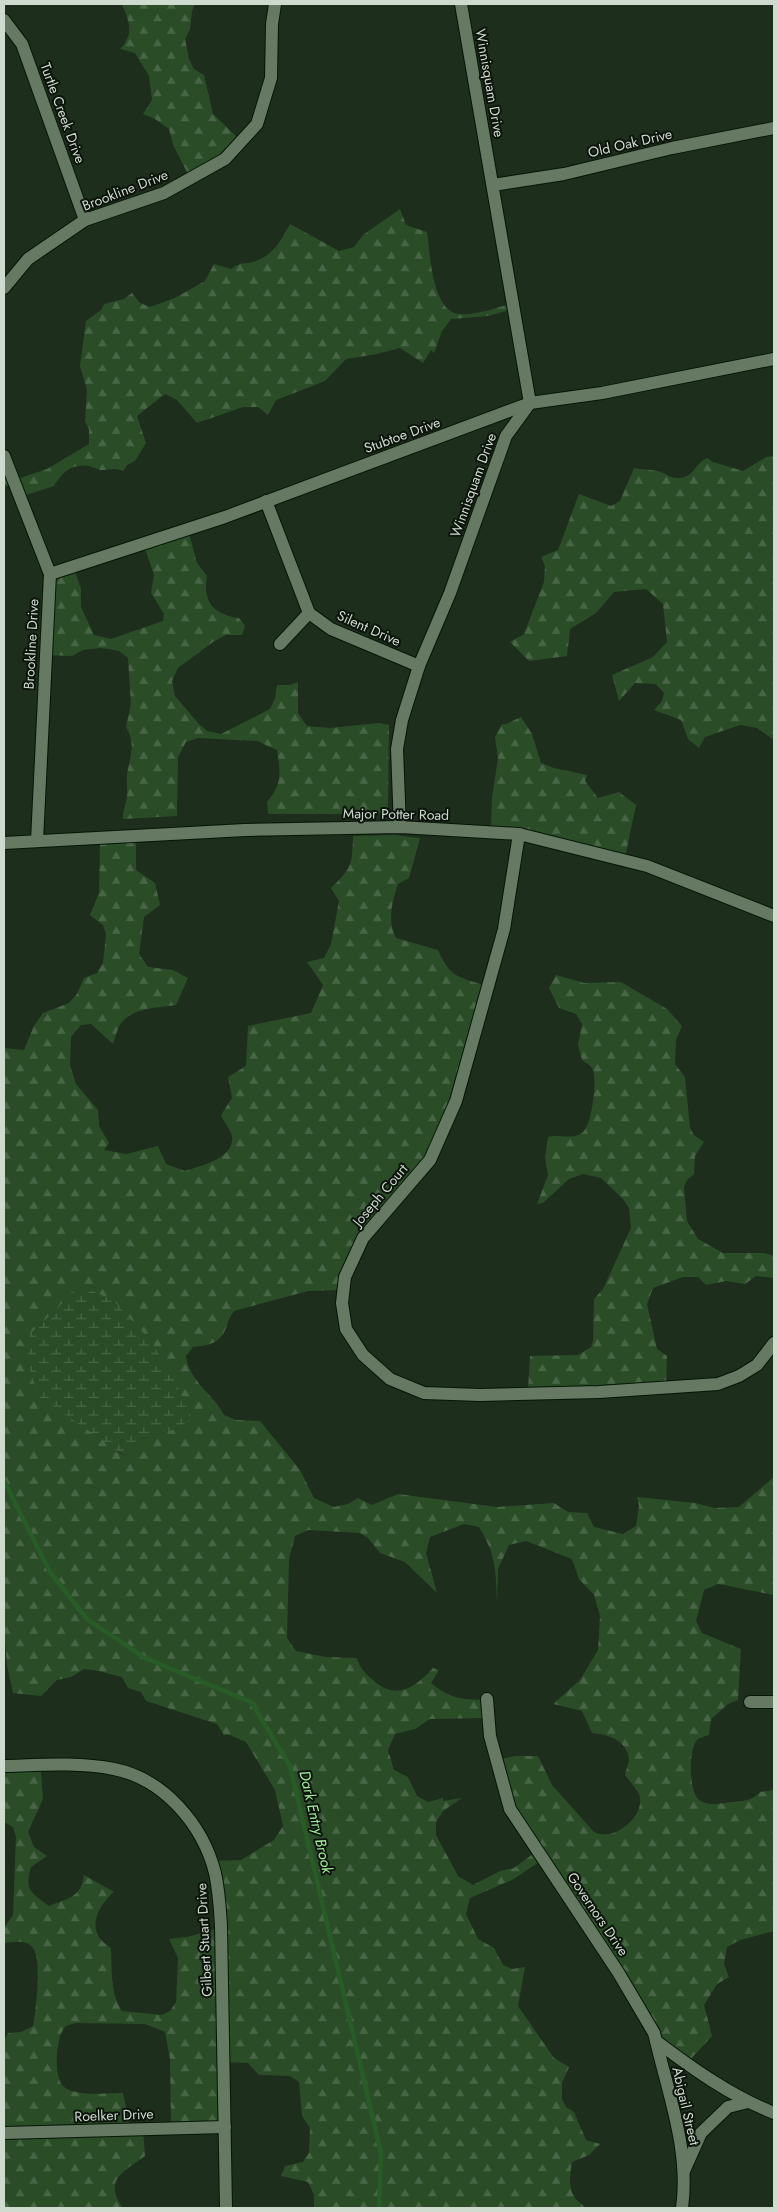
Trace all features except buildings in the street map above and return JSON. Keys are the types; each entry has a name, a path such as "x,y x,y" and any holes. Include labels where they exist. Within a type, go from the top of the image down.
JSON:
{"street":[{"name":"Brookline Drive","path":"4,288 28,259 85,220 173,188 224,159 257,124 271,78 272,24 276,4"},
{"name":"Winnisquam Drive","path":"400,826 397,749 402,720 419,666 450,593 506,436 530,403 461,4"},
{"name":"Turtle Creek Drive","path":"4,20 22,44 85,220"},
{"name":"Old Oak Drive","path":"493,185 564,174 672,148 774,128"},
{"name":"Stubtoe Drive","path":"50,574 224,517 530,403 602,393 774,359"},
{"name":"Brookline Drive","path":"4,456 50,574 37,841"},
{"path":"266,501 309,613 280,644"},
{"name":"Silent Drive","path":"309,613 331,629 419,666"},
{"name":"Major Potter Road","path":"4,843 245,830 400,826 519,834 647,866 774,916"},
{"name":"Joseph Court","path":"519,834 504,929 456,1101 430,1160 363,1238 345,1277 342,1303 346,1329 363,1355 390,1380 424,1393 480,1395 590,1392 718,1384 739,1376 757,1365 774,1343"},
{"name":"Governors Drive","path":"487,1698 490,1736 510,1809 618,1972 654,2033 656,2042 701,2075 748,2102 774,2113"},
{"path":"750,1702 774,1702"},
{"name":"Gilbert Stuart Drive","path":"4,1766 70,1764 114,1769 133,1774 169,1797 184,1812 196,1829 207,1851 219,1893 226,2208"},
{"name":"Abigail Street","path":"656,2042 681,2143 684,2192 682,2208"},
{"path":"683,2172 701,2133 728,2108 748,2102"},
{"name":"Roelker Drive","path":"4,2133 225,2127"}],"green space":[{"path":"122,4 195,4 192,11 190,29 185,39 189,59 194,69 204,75 213,114 239,139 235,147 188,174 173,145 169,129 155,119 143,114 152,100 149,76 135,53 120,49 128,38 129,33 128,22"},
{"path":"400,209 406,225 427,232 434,280 443,303 449,310 458,314 471,314 511,304 510,310 488,316 451,319 442,331 434,353 431,350 423,363 400,348 346,359 325,381 276,400 268,415 258,407 243,407 197,423 177,400 165,394 137,416 146,443 135,461 127,465 123,471 114,469 100,470 83,465 73,467 60,477 54,486 20,497 13,484 4,487 4,457 14,480 47,469 89,444 89,429 85,422 87,390 80,366 86,321 101,310 104,304 124,299 132,293 140,303 150,307 175,298 205,281 214,264 231,269 266,256 279,242 290,224 339,251 354,247 363,235"},
{"path":"774,456 774,740 757,728 740,725 705,737 699,748 688,739 681,720 654,710 662,701 664,693 656,684 635,683 619,701 612,675 653,657 667,642 663,604 646,589 614,592 596,613 570,629 567,656 529,661 510,642 524,634 544,582 545,566 541,557 558,550 579,494 611,506 620,501 634,468 657,471 670,477 682,478 690,474 707,458 713,462 743,471 766,457"},
{"path":"188,530 197,563 207,576 206,593 208,599 217,610 223,614 239,618 245,626 242,635 226,635 213,642 178,668 172,681 175,696 207,731 221,734 270,709 275,698 277,685 290,685 298,682 298,713 307,726 330,728 379,723 389,725 388,808 380,814 268,814 267,802 276,789 279,778 277,750 257,741 198,738 186,742 178,757 177,816 123,819 132,746 126,727 131,704 128,658 119,651 101,648 83,650 72,656 46,655 48,575 74,568 81,589 81,607 94,635 111,639 163,621 164,614 151,593 154,575 143,543"},
{"path":"521,717 532,734 541,763 554,768 587,775 585,781 598,798 619,792 636,805 625,857 491,830 492,798 498,758 495,737 502,724"},
{"path":"394,835 420,838 409,878 398,884 391,912 393,932 396,938 438,950 447,966 456,975 486,986 457,1096 433,1152 365,1232 343,1290 308,1291 234,1311 225,1331 217,1341 193,1347 186,1356 188,1365 197,1381 224,1415 236,1420 260,1421 300,1470 314,1498 334,1507 348,1504 358,1498 372,1505 398,1494 497,1507 554,1503 568,1512 587,1513 594,1527 623,1534 636,1526 639,1506 637,1497 695,1503 715,1508 739,1507 774,1477 774,1595 718,1584 704,1590 696,1621 702,1633 741,1649 738,1700 728,1704 711,1719 709,1735 698,1739 691,1759 691,1778 695,1794 698,1799 705,1803 744,1801 751,1799 760,1792 774,1790 774,1931 740,1940 727,1947 724,1964 729,1977 717,1984 704,2005 712,2036 687,2063 658,2043 541,1861 512,1880 470,1898 466,1914 478,1939 494,1948 503,1965 512,1969 525,1967 518,2006 554,2058 569,2067 562,2083 562,2099 566,2107 574,2112 586,2140 600,2144 589,2155 572,2162 570,2186 574,2196 584,2208 314,2208 314,2195 308,2182 281,2176 285,2166 303,2162 309,2153 310,2128 302,2116 299,2082 290,2076 259,2075 248,2063 220,2062 218,2127 171,2126 170,2059 165,2032 145,2024 75,2023 65,2027 59,2039 57,2066 60,2081 63,2086 75,2092 91,2094 123,2093 130,2127 143,2129 145,2156 123,2172 115,2183 117,2198 123,2208 4,2208 4,2041 8,2033 21,2032 33,2026 38,1973 36,1954 30,1945 20,1942 4,1943 4,1928 13,1915 16,1837 13,1827 4,1822 4,1771 41,1772 43,1799 28,1832 34,1847 47,1856 31,1867 28,1881 34,1894 49,1906 68,1899 77,1893 84,1875 114,1892 101,1906 95,1925 100,1938 111,1948 115,1997 122,2011 162,2015 170,2011 176,2002 178,1958 169,1939 187,1937 213,1930 216,1926 208,1861 241,1860 274,1840 283,1826 275,1790 246,1742 230,1735 224,1735 217,1724 146,1701 141,1692 128,1688 122,1677 84,1669 71,1677 57,1680 41,1696 13,1693 7,1666 4,1629 4,1048 24,1050 34,1026 43,1013 69,1003 77,994 84,978 97,973 103,963 106,934 103,925 90,915 99,893 100,844 136,842 136,870 155,883 160,905 144,917 139,954 148,967 173,970 188,978 176,1005 146,1009 131,1015 120,1025 113,1044 91,1024 81,1025 71,1037 70,1065 76,1084 98,1110 99,1126 109,1143 104,1150 126,1154 158,1146 166,1164 185,1171 222,1156 228,1151 232,1137 221,1115 232,1098 228,1077 246,1066 248,1026 311,1013 323,985 307,962 324,958 331,944 339,901 331,888 343,876 350,865 353,836","holes":["55,1311 178,1428 141,1439 125,1456 118,1452 30,1334","464,1524 479,1527 489,1546 494,1564 497,1603 498,1569 509,1545 526,1541 572,1559 579,1579 594,1595 600,1616 598,1650 580,1680 553,1704 582,1711 592,1733 615,1739 624,1747 629,1759 625,1775 638,1792 640,1802 634,1818 620,1830 611,1834 594,1832 552,1785 538,1756 515,1756 498,1760 512,1813 537,1851 514,1868 500,1871 473,1885 458,1876 436,1835 436,1822 443,1811 462,1798 443,1801 443,1798 428,1802 417,1796 408,1777 394,1770 388,1750 395,1734 415,1729 430,1719 485,1718 487,1700 458,1698 438,1689 431,1683 439,1670 433,1668 412,1686 397,1691 389,1690 365,1673 357,1658 326,1657 296,1651 287,1638 289,1559 295,1536 308,1530 360,1533 368,1538 380,1553 405,1562 437,1593 426,1553 430,1537"]},
{"path":"556,975 584,983 621,982 667,1009 682,1026 676,1040 675,1064 685,1077 690,1128 694,1135 704,1142 695,1156 694,1174 687,1180 684,1187 687,1221 698,1239 723,1253 764,1253 774,1256 774,1278 756,1276 745,1284 726,1281 706,1285 698,1277 683,1277 653,1288 647,1304 657,1349 667,1356 666,1386 528,1390 530,1356 578,1355 591,1347 593,1341 594,1299 603,1289 631,1228 629,1208 623,1199 601,1178 583,1174 569,1179 543,1203 537,1204 548,1175 545,1157 548,1137 570,1137 582,1133 589,1122 594,1093 593,1070 590,1065 582,1060 578,1045 582,1024 576,1014 559,1008 549,988"},
{"path":"78,1285 113,1300 150,1340 173,1377 192,1418 178,1428 141,1439 125,1456 38,1396 27,1359 30,1334 55,1311"}],"waterway":[{"name":"Dark Entry Brook","path":"4,1481 50,1572 87,1619 145,1658 251,1702 290,1766 381,2153 379,2208"}]}
